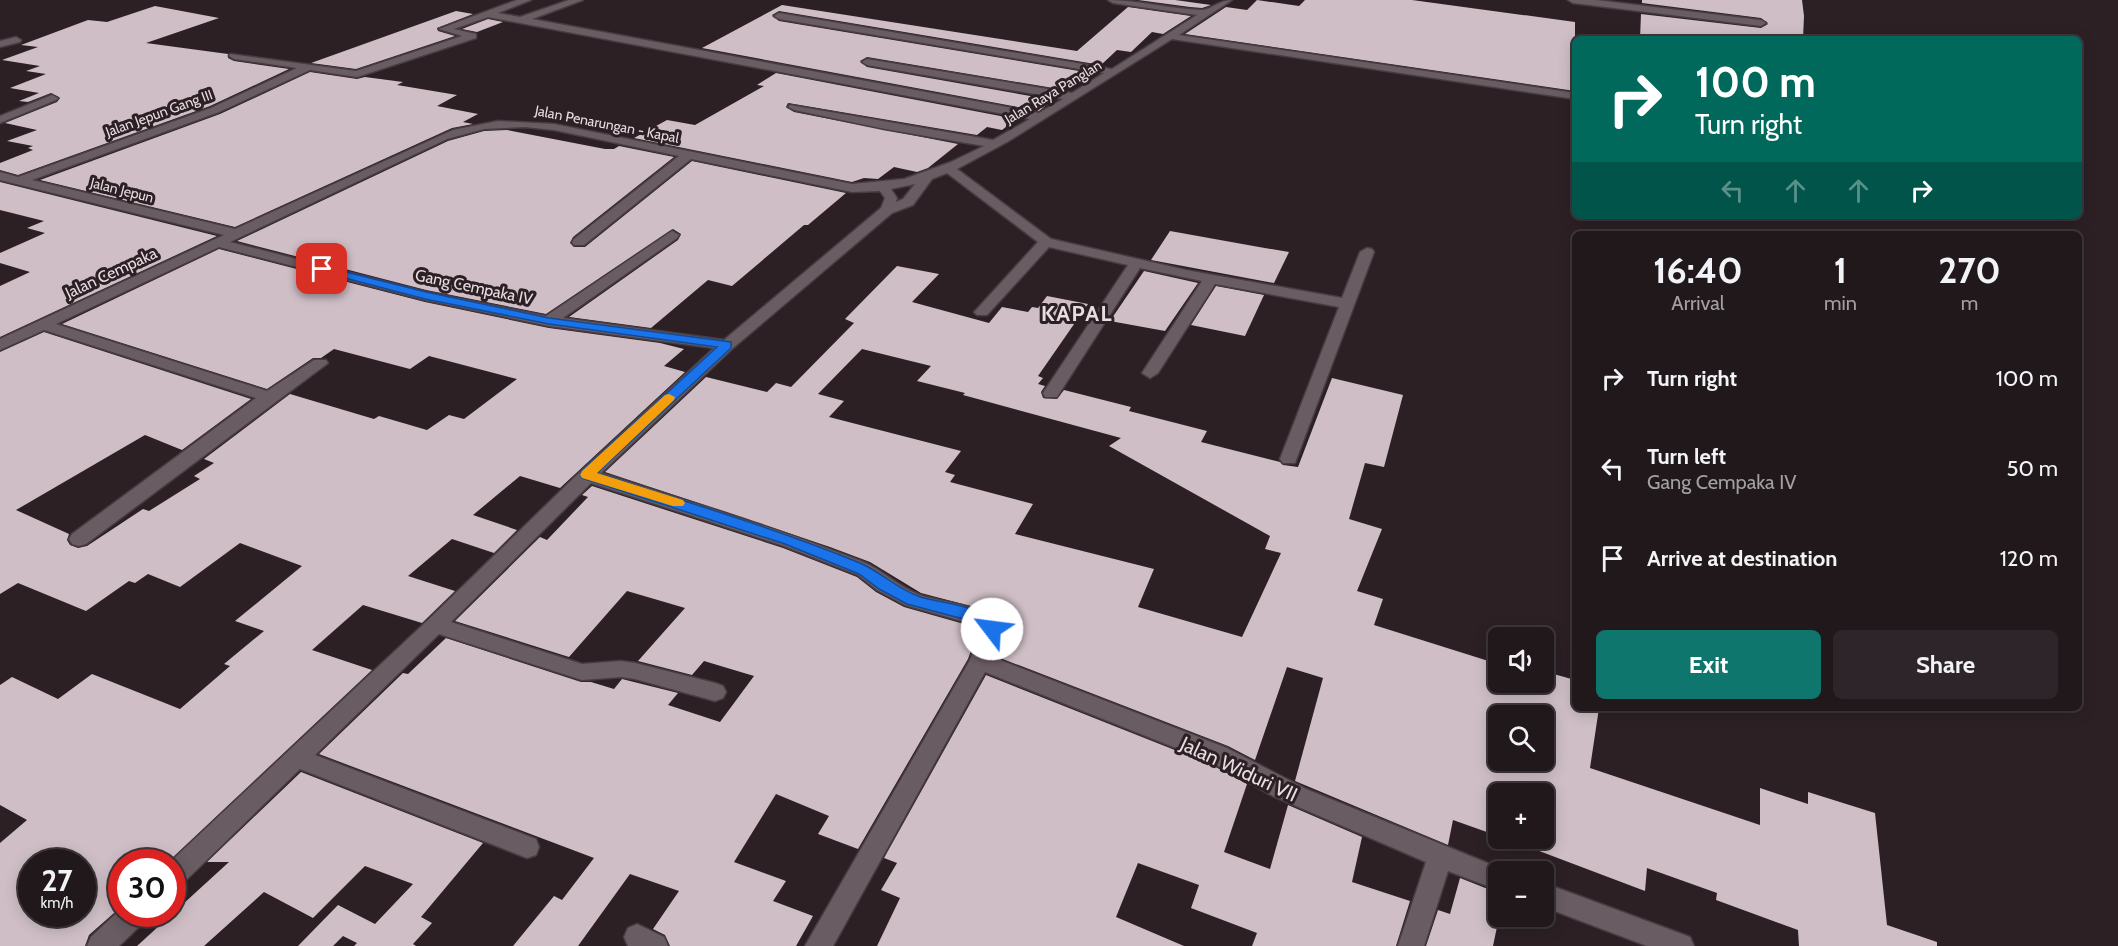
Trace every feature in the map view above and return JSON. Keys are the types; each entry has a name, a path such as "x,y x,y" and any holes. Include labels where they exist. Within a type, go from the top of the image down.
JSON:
{"street":[{"path":"234,56 357,74 473,36 444,29 526,0"},
{"path":"520,20 578,0"},
{"path":"1113,0 1206,13"},
{"name":"Jalan Raya Panglan","path":"884,188 926,178 950,169 1074,97 1227,0"},
{"path":"1573,0 1761,22"},
{"path":"488,14 1040,117"},
{"path":"779,16 1114,72"},
{"path":"1168,36 1572,96"},
{"path":"0,44 16,40"},
{"path":"967,58 1101,80"},
{"path":"867,62 1074,97"},
{"name":"Jalan Jepun Gang III","path":"20,180 215,110 307,68"},
{"path":"796,82 1026,126"},
{"path":"0,120 52,98"},
{"path":"794,107 885,126 994,144"},
{"name":"Jalan Penarungan - Kapal","path":"237,234 443,136 476,126 511,123 554,127 831,185 866,189 884,188"},
{"path":"579,242 687,156"},
{"path":"950,169 1046,242 1136,263 1348,304"},
{"name":"Jalan Jepun","path":"0,176 237,234"},
{"path":"186,864 435,625 587,475 727,345 887,210 908,202 926,178"},
{"path":"884,188 891,198 887,210"},
{"name":"Jalan Cempaka","path":"0,345 237,234"},
{"path":"549,321 672,235"},
{"path":"982,312 1046,242"},
{"name":"Gang Cempaka IV","path":"218,243 425,296 549,321 727,345"},
{"path":"1289,459 1367,252"},
{"path":"1051,393 1136,263"},
{"path":"1150,373 1211,278"},
{"path":"43,325 269,397"},
{"path":"79,539 269,397 320,363"},
{"path":"587,475 790,541 865,570 884,585 912,600 971,616 986,622 992,629 980,661 818,946"},
{"path":"435,625 582,672 621,669 635,671 715,692"},
{"name":"Jalan Widuri VII","path":"980,661 1219,756 1274,787 1488,875"},
{"path":"297,758 526,848"},
{"path":"1411,946 1440,857"},
{"path":"1554,899 1681,946"},
{"path":"100,946 120,927"}],"building":[{"path":"1138,0 1175,0 1211,5 1202,8"},
{"path":"1257,0 1299,6 1305,0 1412,0 1575,22 1575,36 1572,36 1572,91 1185,34 1226,7 1247,10"},
{"path":"1642,0 1802,0 1803,36 1640,36 1641,14 1761,28 1768,24 1761,18 1642,3"},
{"path":"782,5 1077,51 1128,7 1191,16 1163,34 1152,32 1131,52 1117,50 1101,65 779,11 772,15 779,21 1091,73 1078,84 1073,84 1065,90 867,57 860,61 867,67 1053,100 1039,111 702,48"},
{"path":"155,6 219,18 146,43 228,54 228,58 234,61 289,69 210,106 18,175 0,170 0,163 33,150 28,148 33,146 7,141 37,130 5,123 57,102 60,98 51,93 28,102 19,101 39,93 10,88 46,74 26,71 40,66 2,60 38,47 21,45 88,20 107,22"},
{"path":"456,11 473,14 437,28 438,31 455,36 356,69 311,63"},
{"path":"488,19 503,22 477,32 462,29"},
{"path":"310,72 357,79 365,77 403,82 397,85 457,95 437,106 478,114 463,122 473,124 452,128 235,227 40,180 220,114"},
{"path":"776,73 1016,119 1002,130 987,127 977,135 788,103 786,107 794,112 958,144 928,168 917,172 894,167 878,179 864,178 852,182 634,138 667,120 695,125 764,86 757,85"},
{"path":"507,130 605,149 614,149 619,146 674,157 573,237 570,243 574,247 585,247 692,161 846,193 732,286 708,280 651,328 569,317 678,240 681,234 673,229 546,314 426,290 237,241 448,141 484,131"},
{"path":"0,182 217,236 0,337 0,286 30,272 0,263 0,253 45,233 27,228 44,221 0,210"},
{"path":"1170,231 1289,252 1274,283 1151,260"},
{"path":"219,249 425,302 549,328 660,343 684,349 664,366 685,372 560,488 520,476 473,515 517,530 494,553 452,539 408,576 455,591 422,623 363,605 312,650 372,670 182,849 108,849 108,918 89,935 85,946 0,946 0,843 27,820 0,805 0,685 12,677 58,699 92,674 180,709 230,666 224,664 264,631 235,621 302,566 240,543 180,587 148,574 135,583 129,581 86,611 18,583 0,594 0,352 44,332 251,399 182,450 145,435 16,510 69,534 67,540 70,545 78,548 87,546 143,509 149,511 200,479 194,476 214,463 204,459 290,394 374,419 379,416 427,430 449,415 464,419 517,379 429,356 410,369 334,349 321,358 313,358 267,389 62,324"},
{"path":"897,266 939,274 912,302 989,323 1002,307 1028,312 1032,307 1038,308 1047,296 1088,304 1038,376 1043,378 1038,384 1045,386 1041,392 1043,398 1057,399 1064,390 1131,407 1129,411 1207,431 1201,442 1280,462 1283,465 1298,467 1332,378 1403,395 1384,467 1365,463 1349,519 1382,529 1357,591 1383,599 1374,625 1488,661 1488,693 1554,693 1554,674 1572,679 1572,711 1599,711 1590,768 1760,825 1760,788 1808,804 1808,792 1875,813 1887,925 1937,942 1937,946 1799,946 1798,930 1716,900 1717,893 1647,868 1645,891 1534,849 1554,849 1554,783 1488,783 1488,832 1453,820 1448,845 1295,781 1323,678 1287,667 1255,760 1228,746 995,656 1004,627 997,618 978,608 921,593 870,562 830,547 605,472 706,377 767,392 776,383 791,387 854,323 845,319","holes":["862,349 931,366 917,381 1121,438 1109,446 1270,536 1265,549 1281,553 1242,637 1138,607 1154,569 1015,534 1033,504 950,482 955,475 945,472 961,451 829,417 844,401 818,394"]},
{"path":"1144,271 1198,283 1165,331 1110,321"},
{"path":"1216,286 1264,295 1245,336 1191,325"},
{"path":"592,486 783,548 857,577 876,592 904,607 964,624 978,631 968,659 858,849 818,834 829,816 776,794 734,862 786,881 773,901 813,916 796,946 670,946 665,935 653,929 679,891 630,874 578,946 513,946 554,896 562,900 594,858 319,754 403,673 408,674 446,638 581,682 591,682 614,689 622,679 678,693 668,705 720,722 754,676 704,661 692,675 638,661 685,608 627,591 569,657 455,621 540,537 547,540 588,497 582,495"},
{"path":"986,675 1210,764 1247,784 1224,852 1270,869 1288,805 1362,837 1352,882 1410,901 1396,946 1252,946 1257,933 1191,908 1199,885 1138,863 1116,917 1184,946 877,946 900,898 881,890 897,863 884,858"},
{"path":"301,772 483,843 421,917 432,923 413,944 416,946 354,946 357,943 343,936 333,946 298,946 338,905 375,924 413,884 365,866 313,918 264,892 204,946 137,946 158,927 186,927 186,901 229,862 207,862"},
{"path":"1460,878 1488,889 1488,927 1497,927 1493,946 1426,946 1438,910 1450,914"}],"slow traffic":[{"path":"669,397 587,475 678,503"}],"district":[{"name":"KAPAL","path":"1077,313"}],"route":[{"path":"322,269 425,296 549,321 727,345 587,475 790,541 865,570 884,585 912,600 971,616 986,622 992,629"}]}
